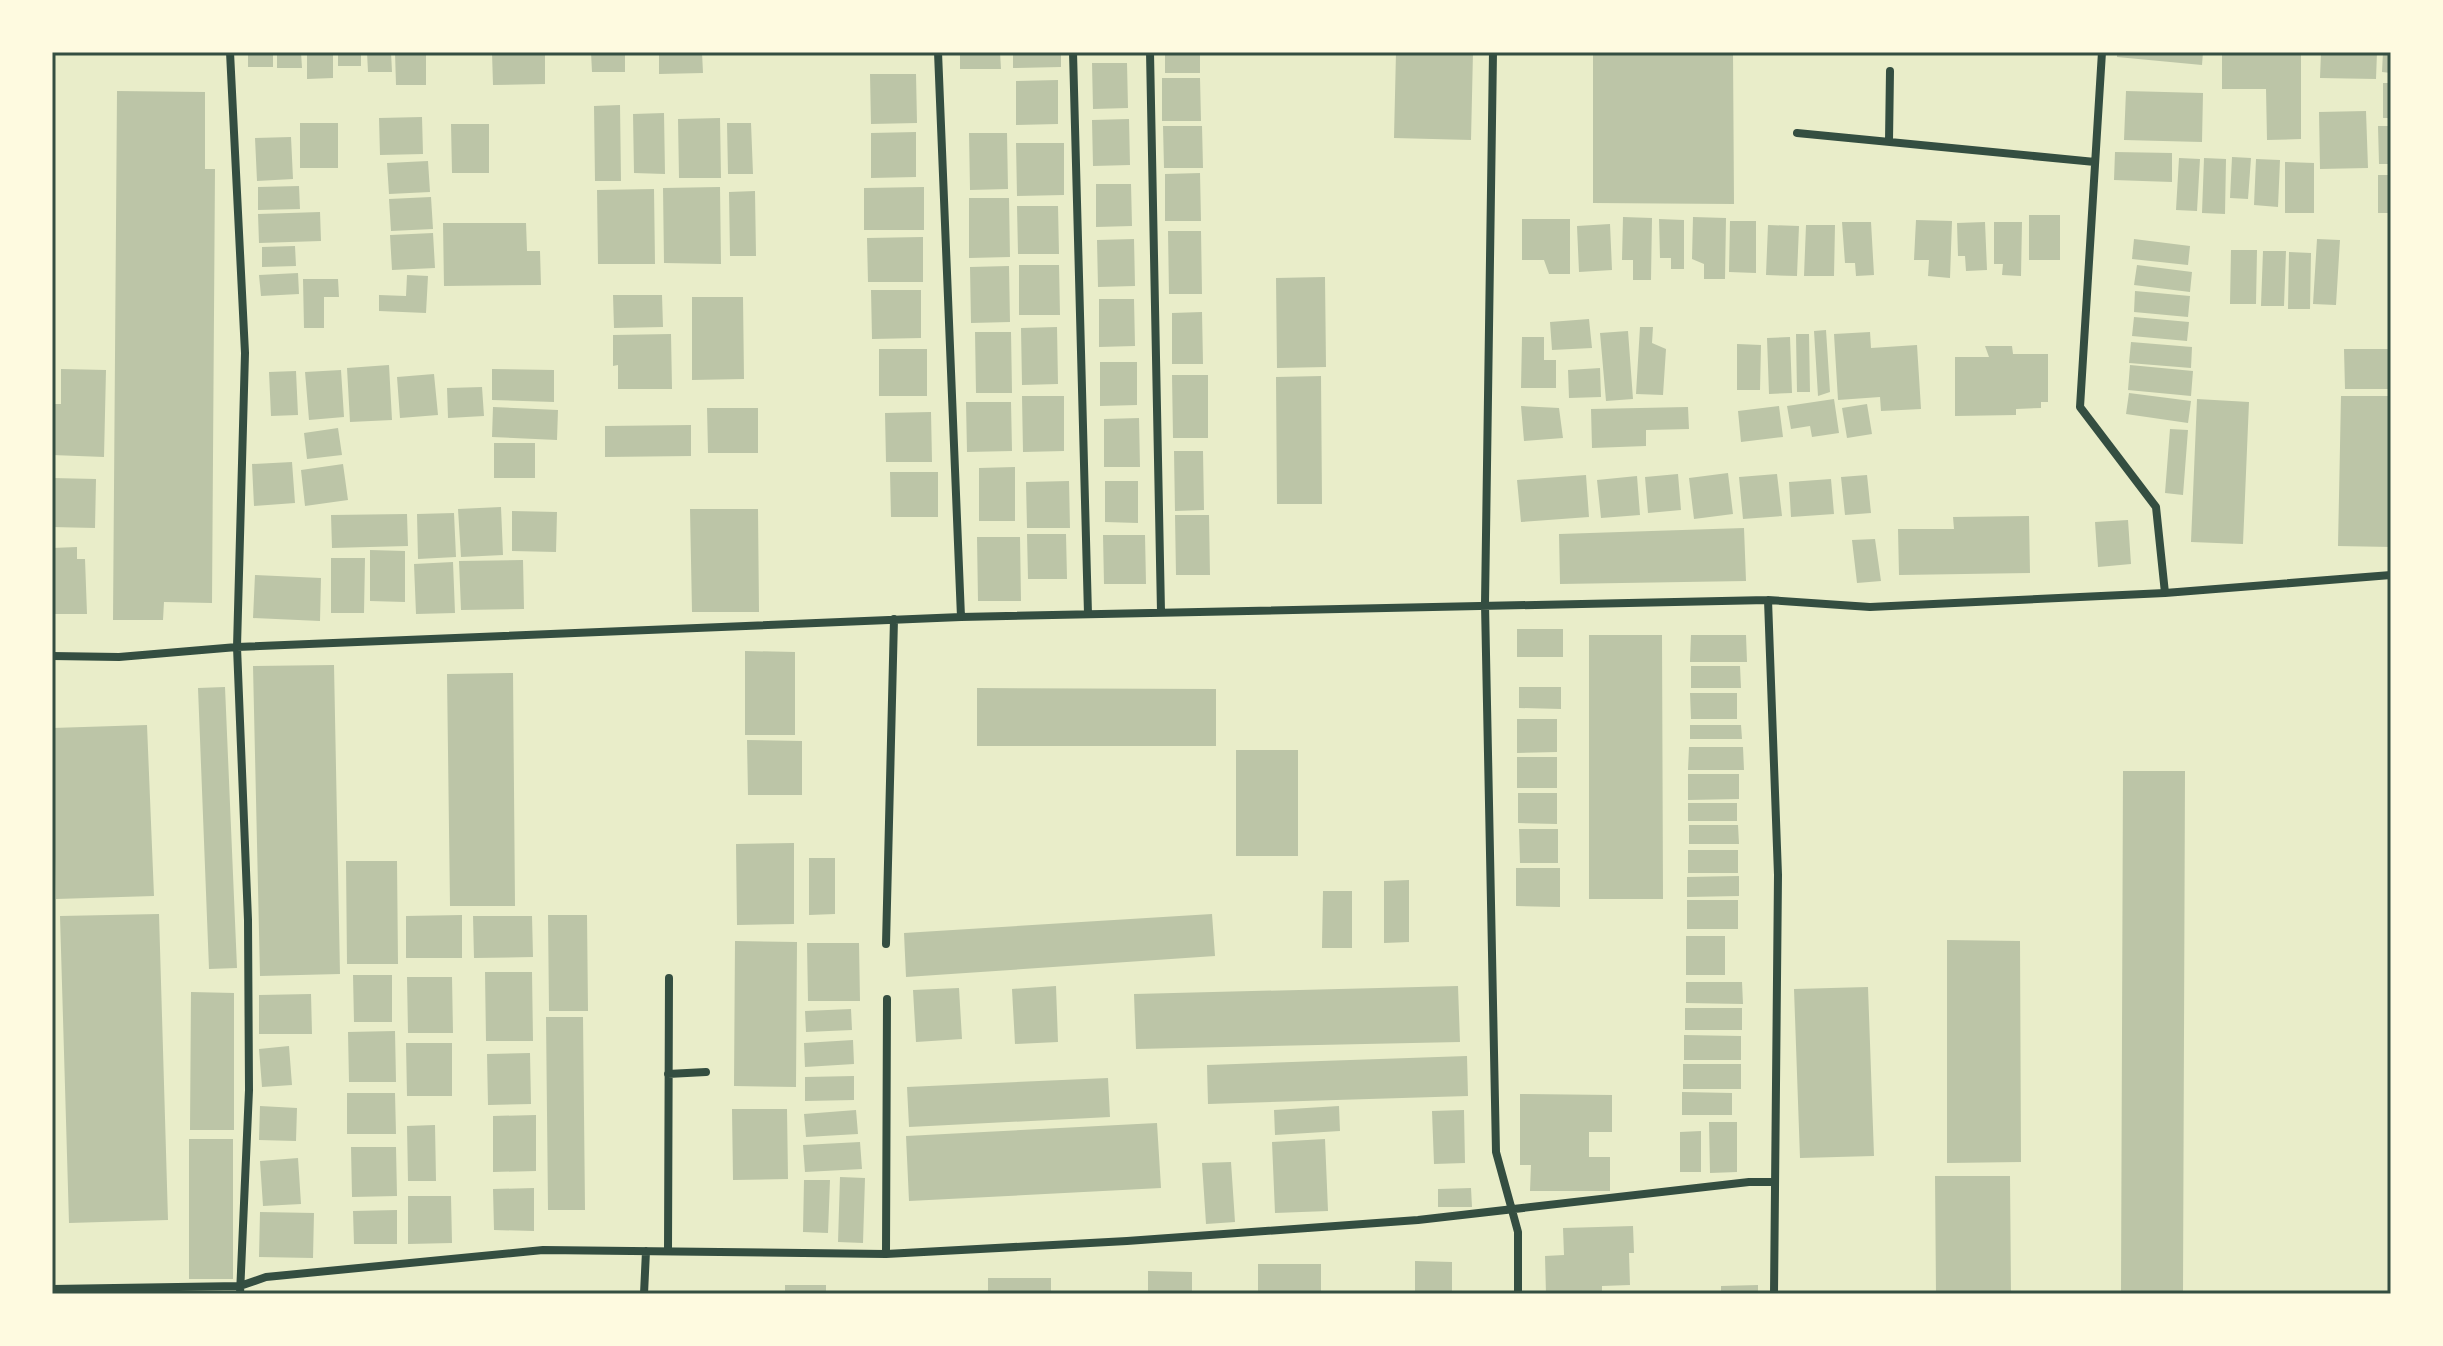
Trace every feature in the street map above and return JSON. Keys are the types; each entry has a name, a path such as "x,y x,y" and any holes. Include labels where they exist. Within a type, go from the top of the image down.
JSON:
{"street":[{"path":"230,52 245,353 237,647 248,920 249,1074 240,1290"},
{"path":"938,52 961,617"},
{"path":"1073,52 1088,614"},
{"path":"1150,52 1161,612"},
{"path":"1493,52 1485,604 1496,1152 1518,1232 1518,1294"},
{"path":"2102,52 2080,407 2156,507 2165,593"},
{"path":"1889,141 1890,71"},
{"path":"1797,133 2095,162"},
{"path":"52,656 119,657 237,647 961,617 1768,600 1870,607 2165,593 2391,575"},
{"path":"1768,600 1778,875 1774,1294"},
{"path":"886,944 894,619"},
{"path":"668,1250 669,978"},
{"path":"886,1254 887,999"},
{"path":"668,1074 706,1072"},
{"path":"52,1289 240,1290 266,1277 543,1250 886,1254 1127,1241 1418,1220 1749,1182 1775,1182"},
{"path":"644,1294 646,1251"}],"building":[{"path":"248,52 273,52 273,67 248,67"},
{"path":"277,52 301,52 302,68 277,68"},
{"path":"307,52 333,52 333,78 307,79"},
{"path":"338,52 361,52 361,66 338,66"},
{"path":"367,52 391,52 392,72 368,72"},
{"path":"395,52 426,52 426,85 396,85"},
{"path":"492,52 545,52 545,84 493,85"},
{"path":"591,52 625,52 625,72 592,72"},
{"path":"659,52 702,52 703,73 659,74"},
{"path":"960,52 1000,52 1001,69 960,69"},
{"path":"1013,52 1061,52 1061,67 1013,68"},
{"path":"1165,52 1200,52 1200,73 1165,73"},
{"path":"1396,52 1473,52 1471,140 1394,138"},
{"path":"1593,52 1733,52 1734,204 1593,203"},
{"path":"2117,52 2203,52 2202,65 2117,57"},
{"path":"2222,52 2301,52 2301,139 2267,140 2266,89 2222,89"},
{"path":"2321,52 2377,52 2376,79 2320,78"},
{"path":"2383,52 2391,52 2391,73 2382,72"},
{"path":"1092,63 1127,63 1128,108 1093,109"},
{"path":"870,74 916,74 917,123 871,124"},
{"path":"1162,78 1200,78 1201,121 1162,121"},
{"path":"1058,80 1058,124 1016,125 1016,81"},
{"path":"2383,83 2391,83 2391,118 2383,118"},
{"path":"117,91 205,92 205,169 215,169 212,603 164,602 163,620 113,620"},
{"path":"2126,91 2203,93 2202,142 2124,140"},
{"path":"620,105 621,181 595,181 594,106"},
{"path":"2366,111 2368,168 2320,169 2319,112"},
{"path":"664,113 665,174 634,173 633,114"},
{"path":"422,117 423,154 380,155 379,118"},
{"path":"720,118 721,178 679,178 678,119"},
{"path":"1129,119 1130,165 1093,166 1092,120"},
{"path":"300,123 338,123 338,168 300,168"},
{"path":"727,123 751,123 753,174 728,174"},
{"path":"451,124 489,124 489,173 452,173"},
{"path":"1163,126 1202,126 1203,168 1164,168"},
{"path":"2378,126 2391,126 2391,164 2379,164"},
{"path":"916,132 916,177 871,178 871,133"},
{"path":"969,133 1007,133 1008,189 970,190"},
{"path":"291,137 293,179 257,181 255,138"},
{"path":"1016,143 1064,143 1064,195 1017,196"},
{"path":"2115,152 2172,153 2172,182 2114,180"},
{"path":"2232,157 2251,158 2248,199 2230,198"},
{"path":"2179,158 2200,159 2197,211 2176,210"},
{"path":"2204,158 2226,159 2225,214 2202,213"},
{"path":"2256,159 2280,160 2278,207 2254,205"},
{"path":"428,161 430,192 389,194 387,163"},
{"path":"2285,162 2314,163 2314,213 2285,213"},
{"path":"1200,173 1201,221 1165,221 1165,174"},
{"path":"2378,175 2391,175 2391,213 2378,213"},
{"path":"1096,184 1131,184 1132,226 1096,227"},
{"path":"299,186 300,209 258,210 258,187"},
{"path":"720,187 721,264 664,263 663,188"},
{"path":"924,187 924,230 864,230 864,188"},
{"path":"654,189 655,264 598,264 597,190"},
{"path":"755,191 756,256 730,256 729,192"},
{"path":"431,197 433,229 391,231 389,199"},
{"path":"969,198 1009,198 1010,257 969,258"},
{"path":"1017,206 1058,206 1059,254 1018,254"},
{"path":"320,212 321,241 259,243 258,214"},
{"path":"2029,215 2060,215 2060,260 2029,260"},
{"path":"1623,217 1652,218 1651,280 1633,280 1633,260 1622,260"},
{"path":"1693,217 1726,218 1725,279 1704,279 1704,264 1692,259"},
{"path":"1522,219 1570,219 1570,274 1549,274 1544,260 1522,260"},
{"path":"1659,219 1684,220 1684,269 1671,269 1671,258 1660,258"},
{"path":"1916,220 1952,221 1950,278 1928,276 1929,260 1914,260"},
{"path":"1730,221 1756,221 1756,273 1729,272"},
{"path":"1842,222 1871,222 1874,275 1856,276 1855,263 1845,263"},
{"path":"1985,222 1987,270 1966,271 1965,256 1958,256 1957,223"},
{"path":"1994,222 2022,222 2021,276 2002,275 2003,264 1994,264"},
{"path":"443,223 526,223 527,251 540,251 541,285 444,286"},
{"path":"1610,224 1612,270 1579,272 1577,226"},
{"path":"1768,225 1799,226 1797,276 1766,275"},
{"path":"1806,225 1835,225 1834,276 1804,276"},
{"path":"1168,231 1201,231 1202,294 1169,294"},
{"path":"433,233 435,268 392,270 390,235"},
{"path":"923,237 923,282 868,282 867,238"},
{"path":"1134,239 1135,286 1098,287 1097,240"},
{"path":"2134,239 2190,246 2188,265 2132,259"},
{"path":"2317,239 2340,240 2336,305 2313,304"},
{"path":"295,246 296,266 262,267 262,247"},
{"path":"2231,250 2257,250 2256,304 2230,304"},
{"path":"2263,251 2286,251 2284,306 2261,306"},
{"path":"2289,252 2311,253 2310,309 2288,309"},
{"path":"1019,265 1059,265 1060,315 1019,315"},
{"path":"2137,265 2192,272 2190,292 2134,285"},
{"path":"1009,266 1010,322 971,323 970,267"},
{"path":"298,273 299,294 261,296 259,275"},
{"path":"407,275 428,276 426,313 379,311 379,295 406,296"},
{"path":"1325,277 1326,367 1277,368 1276,278"},
{"path":"303,279 338,279 339,297 324,297 324,328 304,328"},
{"path":"871,290 921,290 921,338 872,339"},
{"path":"2135,291 2190,296 2188,317 2134,312"},
{"path":"613,295 662,295 663,327 614,328"},
{"path":"692,297 743,297 744,379 692,380"},
{"path":"1099,299 1134,299 1135,346 1099,347"},
{"path":"1202,312 1203,364 1172,364 1172,313"},
{"path":"2134,317 2189,322 2187,341 2132,336"},
{"path":"1589,319 1592,348 1552,350 1550,322"},
{"path":"1057,327 1058,384 1022,385 1021,328"},
{"path":"1640,327 1653,327 1652,343 1666,349 1663,395 1636,394"},
{"path":"1826,330 1830,392 1818,396 1814,331"},
{"path":"1628,331 1633,399 1606,401 1600,333"},
{"path":"975,332 1011,332 1012,393 976,393"},
{"path":"1870,332 1871,348 1917,345 1921,409 1881,411 1880,397 1838,400 1834,334"},
{"path":"671,334 672,389 618,389 618,365 613,366 613,335"},
{"path":"1796,334 1809,334 1810,392 1797,392"},
{"path":"1522,337 1544,337 1544,360 1556,360 1556,388 1521,388"},
{"path":"1790,337 1792,393 1769,394 1767,338"},
{"path":"2131,342 2192,347 2191,368 2129,363"},
{"path":"1737,344 1761,345 1760,390 1737,390"},
{"path":"1985,346 2012,346 2013,354 2048,354 2048,402 2041,402 2041,408 2016,409 2016,415 1955,416 1955,357 1989,357"},
{"path":"879,349 927,349 927,396 879,396"},
{"path":"2344,349 2391,349 2391,389 2345,389"},
{"path":"1100,362 1137,362 1137,405 1100,406"},
{"path":"389,365 392,420 350,422 347,368"},
{"path":"2130,365 2193,371 2191,396 2128,390"},
{"path":"1600,368 1601,397 1569,398 1568,370"},
{"path":"61,369 106,370 104,457 52,455 52,404 61,404"},
{"path":"492,369 554,370 554,402 492,400"},
{"path":"341,370 344,417 309,420 305,372"},
{"path":"296,371 298,415 271,416 269,372"},
{"path":"434,374 438,415 400,418 397,377"},
{"path":"1172,375 1208,375 1208,438 1173,438"},
{"path":"1321,376 1322,504 1277,504 1276,377"},
{"path":"482,387 484,416 448,418 447,388"},
{"path":"2129,393 2191,401 2188,423 2126,414"},
{"path":"1022,396 1064,396 1064,451 1023,452"},
{"path":"2341,396 2391,396 2391,547 2338,546"},
{"path":"1834,399 1839,433 1812,437 1810,426 1791,429 1787,406"},
{"path":"2197,399 2249,402 2243,544 2191,542"},
{"path":"966,402 1011,402 1012,451 967,452"},
{"path":"1867,404 1872,434 1847,438 1842,408"},
{"path":"1521,406 1559,408 1563,438 1524,441"},
{"path":"1779,406 1783,437 1741,442 1738,411"},
{"path":"493,407 558,410 557,440 492,437"},
{"path":"1688,407 1689,429 1646,430 1646,446 1592,448 1591,409"},
{"path":"707,408 758,408 758,453 708,453"},
{"path":"931,412 932,462 886,462 885,413"},
{"path":"1139,418 1140,467 1104,467 1104,419"},
{"path":"691,425 691,456 605,457 605,426"},
{"path":"338,428 342,455 307,459 304,433"},
{"path":"2170,429 2188,430 2183,495 2165,493"},
{"path":"494,443 535,443 535,478 494,478"},
{"path":"1174,451 1203,451 1204,510 1175,511"},
{"path":"292,462 295,503 254,506 252,464"},
{"path":"343,464 348,500 305,506 301,470"},
{"path":"1015,467 1015,521 979,521 979,468"},
{"path":"890,472 938,472 938,517 891,517"},
{"path":"1728,473 1733,514 1694,519 1689,478"},
{"path":"1678,474 1681,510 1648,513 1645,477"},
{"path":"1777,474 1782,516 1743,519 1739,477"},
{"path":"1586,475 1589,517 1521,522 1517,480"},
{"path":"1867,475 1871,513 1845,515 1841,477"},
{"path":"1637,476 1640,515 1601,518 1597,480"},
{"path":"52,478 96,479 95,528 52,527"},
{"path":"1831,479 1834,514 1791,517 1789,482"},
{"path":"1069,481 1070,528 1027,528 1026,482"},
{"path":"1105,481 1138,481 1138,523 1105,522"},
{"path":"501,507 503,555 461,557 458,509"},
{"path":"690,509 758,509 759,612 692,612"},
{"path":"512,511 557,512 556,552 512,551"},
{"path":"454,513 456,557 418,559 417,514"},
{"path":"407,514 408,546 332,548 331,515"},
{"path":"1175,515 1209,515 1210,575 1176,575"},
{"path":"2029,516 2030,573 1899,575 1898,529 1954,529 1953,517"},
{"path":"2128,520 2131,564 2098,567 2095,522"},
{"path":"1744,528 1746,581 1560,584 1559,534"},
{"path":"1027,534 1066,534 1067,579 1028,579"},
{"path":"1103,535 1145,535 1146,584 1104,584"},
{"path":"977,537 1020,537 1021,601 978,601"},
{"path":"1875,539 1881,581 1857,583 1852,540"},
{"path":"77,547 77,559 85,559 87,614 52,614 52,548"},
{"path":"370,550 405,551 405,602 370,601"},
{"path":"331,558 365,558 364,613 331,613"},
{"path":"523,560 524,609 461,610 459,561"},
{"path":"453,562 455,613 416,614 414,564"},
{"path":"255,575 321,578 320,621 253,618"},
{"path":"1517,629 1563,629 1563,657 1517,657"},
{"path":"1589,635 1662,635 1663,899 1589,899"},
{"path":"1691,635 1746,635 1747,662 1690,662"},
{"path":"745,651 795,652 795,735 745,735"},
{"path":"334,665 340,974 260,976 253,666"},
{"path":"1691,666 1740,666 1741,688 1691,688"},
{"path":"513,673 515,906 450,906 447,674"},
{"path":"225,687 237,968 209,969 198,688"},
{"path":"1519,687 1561,687 1561,709 1519,708"},
{"path":"977,688 1216,689 1216,746 977,746"},
{"path":"1690,693 1737,693 1737,719 1691,719"},
{"path":"1517,719 1557,719 1557,752 1517,753"},
{"path":"147,725 154,896 56,899 52,728"},
{"path":"1690,725 1741,725 1742,739 1690,739"},
{"path":"747,740 802,741 802,795 748,795"},
{"path":"1689,747 1743,747 1744,770 1688,770"},
{"path":"1236,750 1298,750 1298,856 1236,856"},
{"path":"1517,757 1557,757 1557,788 1517,788"},
{"path":"2123,771 2185,771 2183,1294 2121,1294"},
{"path":"1688,774 1739,774 1739,799 1688,800"},
{"path":"1518,793 1557,793 1557,824 1518,823"},
{"path":"1688,803 1737,803 1737,821 1688,821"},
{"path":"1689,825 1738,825 1739,844 1689,844"},
{"path":"1519,829 1558,829 1558,863 1520,863"},
{"path":"794,843 794,924 737,925 736,844"},
{"path":"1688,850 1738,850 1738,873 1688,873"},
{"path":"809,858 835,858 835,914 809,915"},
{"path":"346,861 397,861 398,964 347,964"},
{"path":"1516,868 1560,868 1560,907 1516,906"},
{"path":"1739,876 1739,896 1687,897 1687,877"},
{"path":"1409,880 1409,942 1384,943 1384,881"},
{"path":"1323,891 1352,891 1352,948 1322,948"},
{"path":"1687,900 1738,900 1738,929 1687,929"},
{"path":"159,914 168,1220 69,1223 60,916"},
{"path":"1212,914 1215,956 906,977 904,933"},
{"path":"462,915 462,958 406,958 406,916"},
{"path":"548,915 587,915 588,1011 549,1011"},
{"path":"473,916 532,916 533,957 474,958"},
{"path":"1686,936 1725,936 1725,975 1686,975"},
{"path":"1947,940 2020,941 2021,1162 1947,1163"},
{"path":"735,941 797,942 796,1087 734,1086"},
{"path":"807,943 859,943 860,1001 808,1001"},
{"path":"485,972 532,972 533,1041 486,1041"},
{"path":"353,975 392,975 392,1022 354,1022"},
{"path":"407,977 452,977 453,1033 408,1033"},
{"path":"1686,982 1742,982 1743,1004 1686,1003"},
{"path":"1056,986 1058,1042 1015,1044 1012,989"},
{"path":"1458,986 1460,1042 1136,1049 1134,994"},
{"path":"1868,987 1874,1156 1800,1158 1794,989"},
{"path":"959,988 962,1039 916,1042 913,990"},
{"path":"191,992 234,993 234,1130 190,1130"},
{"path":"311,994 312,1034 259,1034 259,995"},
{"path":"1685,1008 1742,1008 1742,1030 1685,1030"},
{"path":"851,1009 852,1030 806,1032 805,1011"},
{"path":"546,1017 583,1017 585,1210 548,1210"},
{"path":"395,1031 396,1082 349,1082 348,1032"},
{"path":"1684,1035 1741,1036 1741,1060 1684,1060"},
{"path":"853,1040 854,1064 805,1067 804,1043"},
{"path":"406,1043 452,1043 452,1096 407,1096"},
{"path":"289,1046 292,1085 262,1087 259,1049"},
{"path":"530,1053 531,1104 488,1105 487,1054"},
{"path":"1467,1056 1468,1096 1208,1104 1207,1065"},
{"path":"1683,1064 1741,1064 1741,1089 1683,1089"},
{"path":"854,1076 854,1100 805,1101 805,1077"},
{"path":"1108,1078 1110,1117 909,1127 907,1087"},
{"path":"1682,1092 1732,1093 1732,1115 1682,1115"},
{"path":"347,1093 395,1093 396,1134 347,1134"},
{"path":"1520,1094 1612,1095 1612,1132 1589,1132 1589,1157 1610,1157 1610,1191 1530,1191 1531,1165 1520,1165"},
{"path":"260,1106 297,1108 296,1141 259,1140"},
{"path":"1339,1106 1340,1131 1275,1135 1274,1110"},
{"path":"732,1109 787,1109 788,1179 733,1180"},
{"path":"856,1110 858,1134 806,1137 804,1114"},
{"path":"1464,1110 1465,1163 1434,1164 1432,1111"},
{"path":"536,1115 536,1171 493,1172 493,1116"},
{"path":"1709,1122 1737,1122 1737,1172 1710,1173"},
{"path":"1157,1123 1161,1188 909,1201 906,1136"},
{"path":"435,1125 436,1181 408,1181 407,1126"},
{"path":"1701,1131 1701,1172 1680,1172 1680,1132"},
{"path":"189,1139 233,1139 233,1279 189,1279"},
{"path":"1325,1139 1328,1211 1275,1213 1272,1142"},
{"path":"860,1142 862,1169 805,1172 803,1145"},
{"path":"351,1147 396,1147 397,1196 352,1197"},
{"path":"298,1158 301,1204 263,1206 260,1161"},
{"path":"1231,1162 1235,1222 1206,1224 1202,1163"},
{"path":"1935,1176 2010,1176 2011,1294 1936,1294"},
{"path":"840,1177 865,1178 863,1243 838,1242"},
{"path":"804,1180 830,1180 828,1233 803,1232"},
{"path":"534,1188 534,1231 494,1230 493,1189"},
{"path":"1471,1188 1472,1207 1438,1207 1438,1189"},
{"path":"408,1196 451,1196 452,1243 408,1244"},
{"path":"397,1210 397,1244 354,1244 353,1211"},
{"path":"260,1212 314,1213 313,1258 259,1257"},
{"path":"1633,1226 1634,1253 1629,1253 1630,1285 1602,1286 1602,1294 1546,1294 1545,1256 1564,1255 1563,1228"},
{"path":"1415,1261 1452,1262 1452,1294 1415,1294"},
{"path":"1258,1264 1321,1264 1321,1294 1258,1294"},
{"path":"1148,1271 1192,1272 1192,1294 1148,1294"},
{"path":"988,1278 1051,1278 1051,1294 988,1294"},
{"path":"785,1285 826,1285 826,1294 785,1294"},
{"path":"1758,1285 1758,1294 1721,1294 1721,1286"}]}
